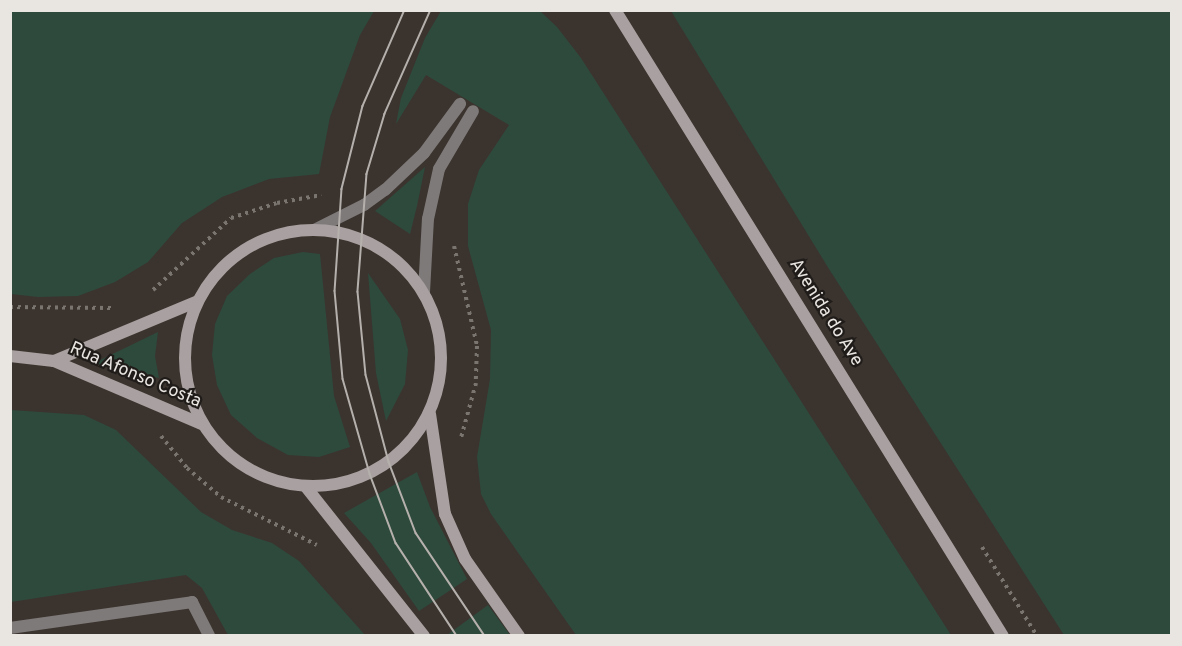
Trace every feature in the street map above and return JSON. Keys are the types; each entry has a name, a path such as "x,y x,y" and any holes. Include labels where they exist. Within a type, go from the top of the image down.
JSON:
{"street":[{"name":"Avenida do Ave","path":"615,10 1003,636"},
{"path":"314,230 364,205 385,190 424,153 460,104"},
{"path":"424,292 428,219 440,169 473,111"},
{"path":"295,229 338,231 360,237 397,259 424,292 439,331 441,373 429,414 413,440 370,474 339,484 306,487 265,478 238,461 202,424 186,374 184,342 196,302 220,267 254,242 295,229"},
{"name":"Rua Afonso Costa","path":"54,361 196,302"},
{"name":"Rua Afonso Costa","path":"10,356 54,361 202,424"},
{"path":"429,414 446,514 465,559 519,636"},
{"path":"306,487 423,636"},
{"path":"10,628 192,602 209,636"}],"path":[{"path":"145,296 166,281 198,246 231,218 277,202 324,194"},
{"path":"453,239 477,346 476,383 461,442"},
{"path":"10,307 61,311 119,308"},
{"path":"151,429 221,497 253,516 287,527 326,550"}],"green space":[{"path":"10,11 374,11 360,35 330,117 319,174 269,179 222,197 182,223 148,262 115,282 78,296 38,297 11,294"},
{"path":"441,11 540,11 557,27 581,58 951,635 576,635 491,514 481,494 477,457 490,379 491,330 468,246 468,204 479,170 509,125 426,75 396,124 401,98 425,38"},
{"path":"671,11 1171,11 1171,635 1064,635 829,269"},
{"path":"425,167 417,206 410,234 375,211"},
{"path":"303,252 320,254 334,396 350,447 319,457 288,455 257,438 231,415 217,385 212,355 215,324 227,296 250,274 274,258"},
{"path":"368,273 400,319 408,350 405,384 386,421 376,373"},
{"path":"158,332 155,356 159,378 94,363"},
{"path":"11,410 84,415 116,430 201,512 232,530 272,543 299,561 365,635 228,635 202,588 186,575 11,602"},
{"path":"417,472 430,507 467,579 419,611 371,543 344,513"},
{"path":"488,605 510,635 447,635"}],"tram line":[{"path":"405,10 363,106 342,189 335,291 343,379 370,474 396,543 457,636"},
{"path":"431,10 385,114 367,174 358,292 366,375 389,462 416,533 485,636"}]}
